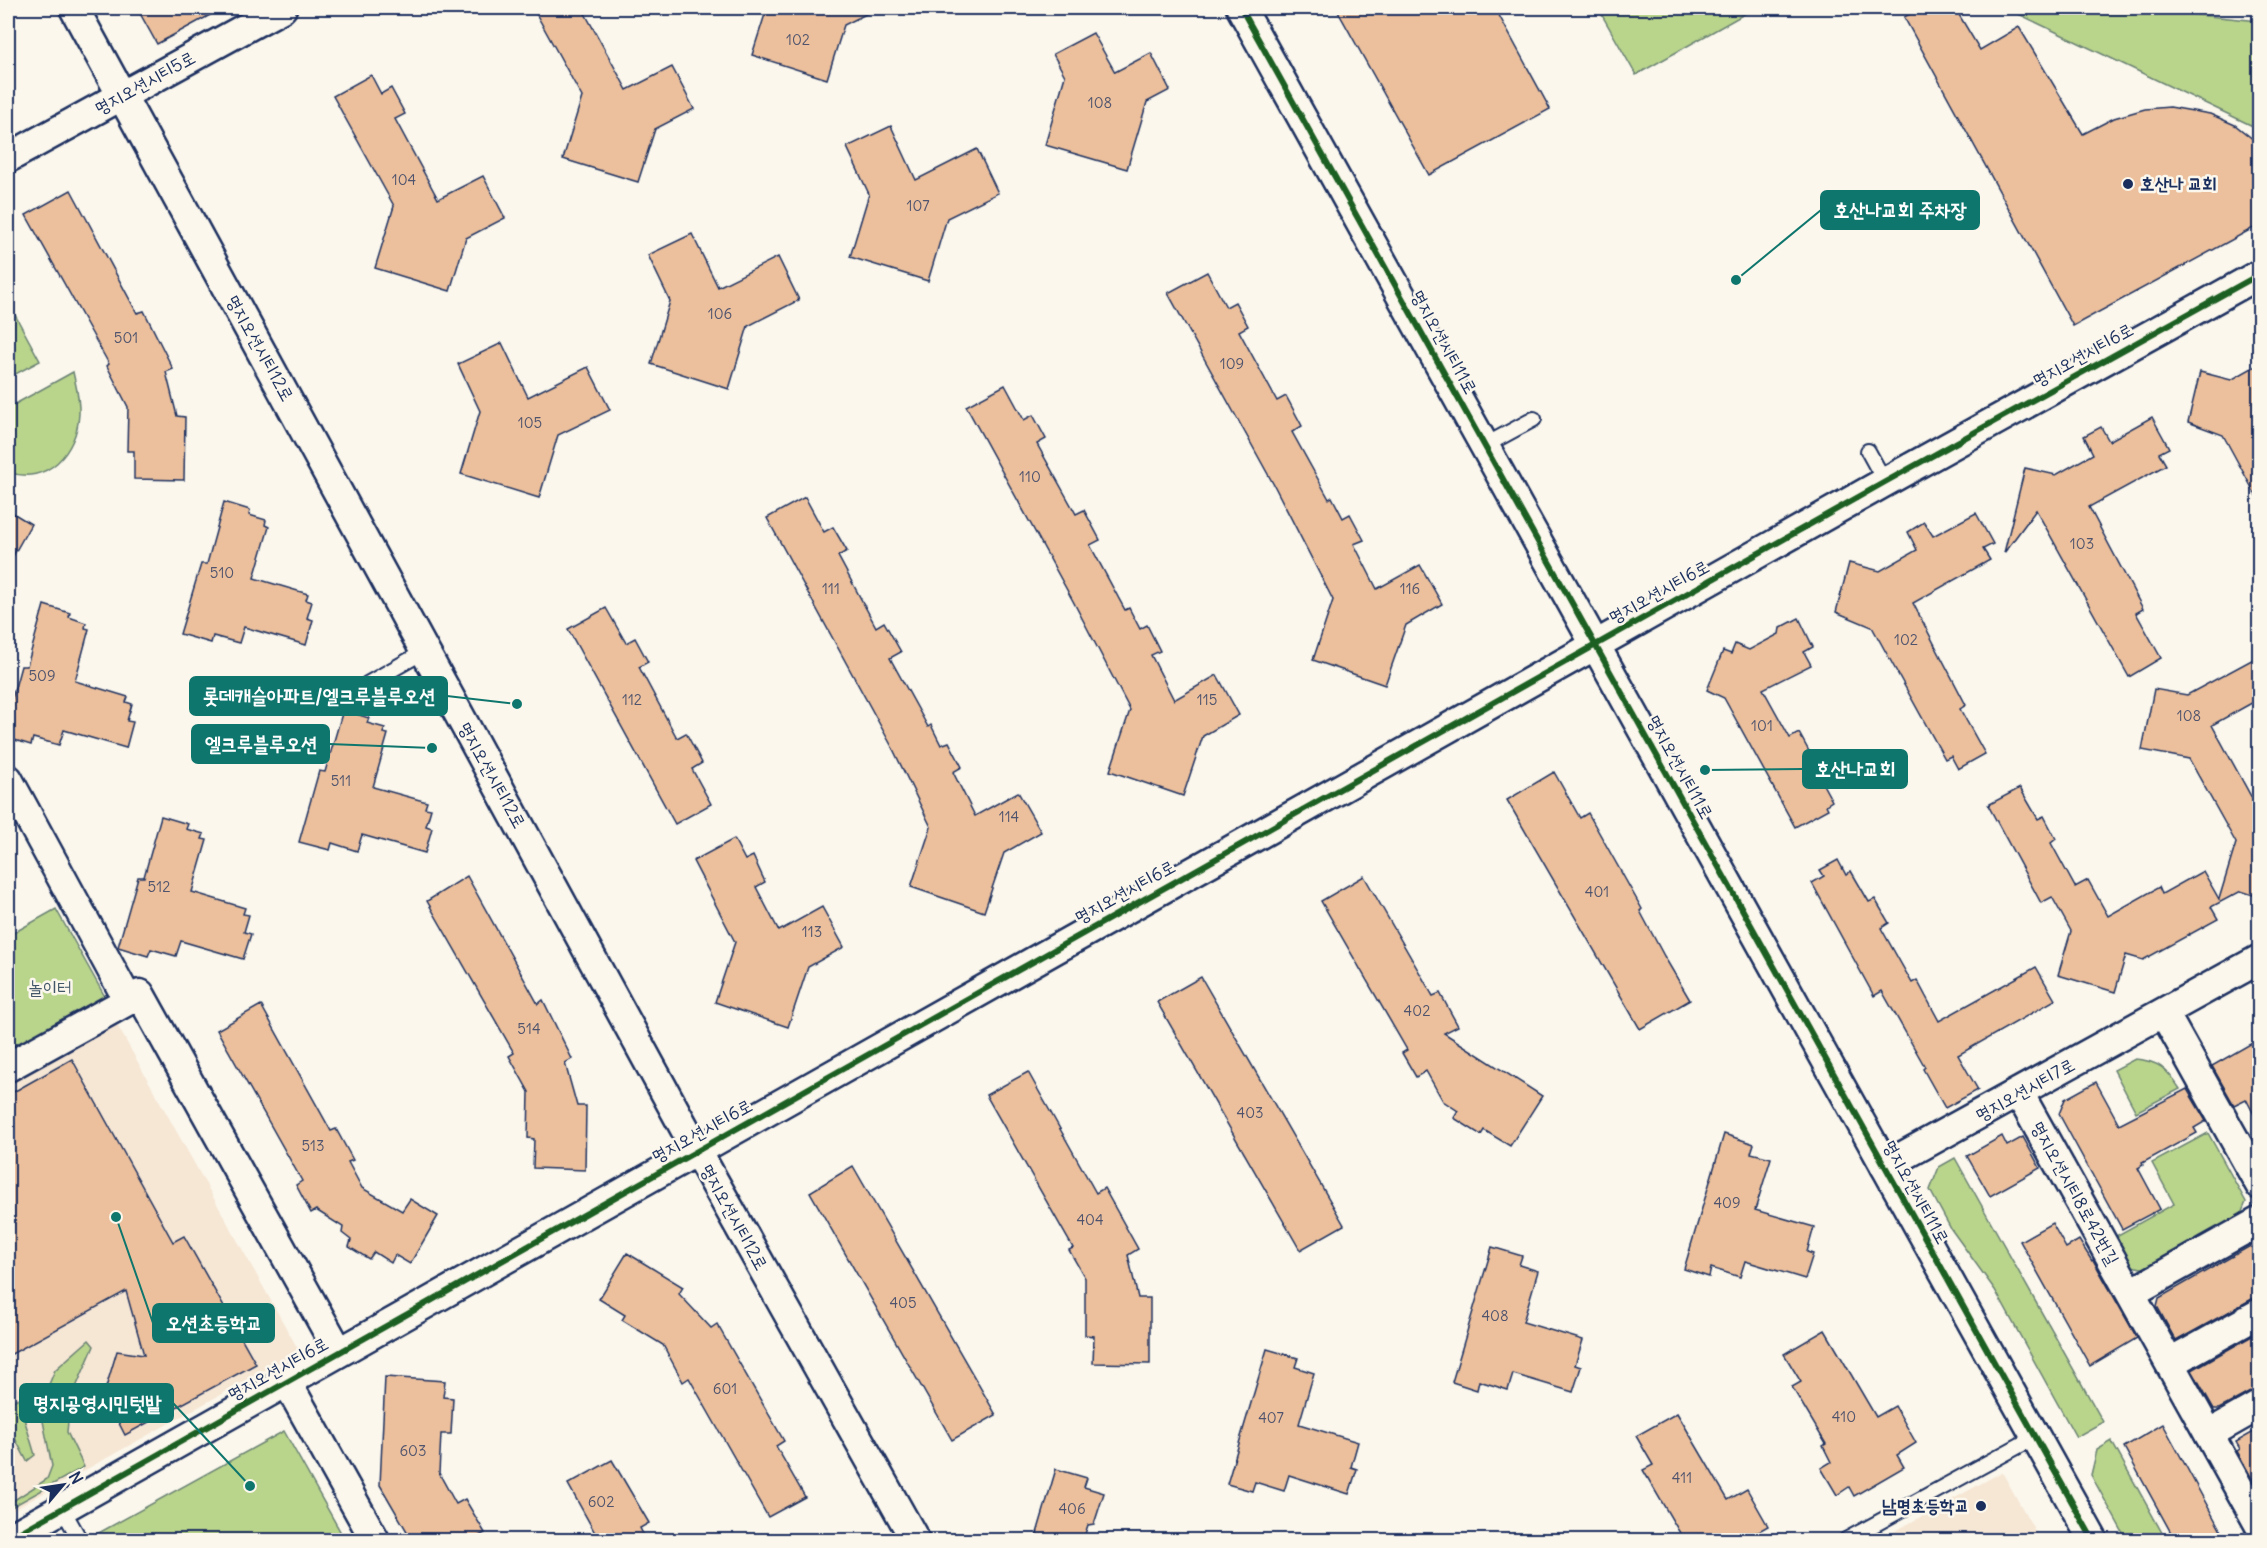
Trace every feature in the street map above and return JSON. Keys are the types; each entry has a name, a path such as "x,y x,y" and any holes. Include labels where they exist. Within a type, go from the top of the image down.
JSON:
{"street":[{"name":"명지오션시티12로","path":"74,8 697,1151 915,1540"},
{"name":"명지오션시티5로","path":"8,158 282,8"},
{"name":"명지오션시티11로","path":"1241,8 2093,1540"},
{"name":"명지오션시티6로","path":"8,1539 1885,482 2259,274"},
{"path":"8,779 128,1000"},
{"name":"명지오션시티7로","path":"1885,1166 2259,959"},
{"path":"8,1067 140,994 339,1352"},
{"path":"2164,1013 2259,1185"},
{"name":"명지오션시티8로42번길","path":"2019,1093 2259,1526"},
{"path":"2131,1293 2259,1221"},
{"path":"2170,1363 2259,1313"},
{"path":"287,1382 375,1540"},
{"path":"2209,1434 2259,1405"}],"lane":[{"path":"1485,446 1534,419"},
{"path":"1868,451 1885,482"},
{"path":"367,684 425,651"},
{"path":"1846,1540 2035,1437"},
{"path":"62,1508 80,1540"}],"shaded area":[{"path":"116,1023 299,1351 8,1513 8,1083"},
{"name":"남명초등학교","path":"2002,1472 2040,1540 1879,1540"}],"green space":[{"path":"1598,8 1755,8 1636,75"},
{"path":"2006,8 2151,8 2259,21 2259,129"},
{"path":"14,313 40,361 8,378 8,317"},
{"path":"73,372 79,414 73,441 66,453 47,470 35,474 22,475 8,472 8,408"},
{"name":"놀이터","path":"56,909 109,1004 8,1060 8,936"},
{"path":"2135,1059 2162,1067 2180,1089 2136,1112 2114,1070"},
{"path":"2208,1133 2246,1202 2237,1224 2155,1271 2132,1266 2116,1236 2174,1204 2152,1163"},
{"path":"1955,1158 2103,1422 2076,1437 1995,1290 1951,1229 1930,1190 1939,1167"},
{"path":"89,1340 94,1346 70,1401 67,1432 84,1467 8,1509 8,1504 47,1479 52,1466 40,1406 55,1370"},
{"path":"18,1398 35,1455 27,1461 8,1425 8,1404"},
{"path":"284,1431 345,1540 86,1540"},
{"path":"2112,1441 2166,1540 2127,1540 2091,1475 2097,1450"}],"building":[{"path":"137,8 223,8 157,44"},
{"path":"533,8 582,8 627,90 672,67 694,109 655,129 638,182 563,159 582,97"},
{"path":"767,8 878,8 844,25 827,79 752,55"},
{"path":"1336,8 1495,8 1550,109 1429,175"},
{"name":"호산나 교회","path":"1921,8 1955,8 1980,50 2019,27 2083,134 2114,118 2145,109 2170,107 2210,114 2235,125 2259,144 2259,225 2073,326 1904,17"},
{"path":"1093,33 1115,72 1151,53 1170,90 1147,102 1127,169 1045,145 1065,76 1053,54"},
{"path":"371,75 381,94 391,88 405,114 395,119 438,199 483,176 505,218 466,238 450,291 375,268 394,206 333,96"},
{"path":"891,126 916,180 977,149 998,193 947,218 928,281 850,257 869,194 847,147"},
{"path":"71,190 137,313 144,311 173,369 166,372 177,416 185,417 184,480 134,479 134,451 127,451 128,407 107,366 109,364 26,215"},
{"path":"692,234 718,287 778,257 799,300 748,326 729,389 651,364 670,301 648,255"},
{"path":"1207,272 1226,307 1235,302 1248,326 1239,331 1277,401 1286,396 1302,426 1292,432 1329,499 1332,497 1343,518 1350,514 1364,540 1354,544 1377,589 1420,565 1442,604 1406,625 1385,685 1313,660 1333,600 1275,487 1168,293"},
{"path":"502,343 528,397 588,367 610,410 558,435 539,498 461,474 480,411 458,364"},
{"path":"2259,364 2259,501 2223,435 2188,422 2200,372 2231,380"},
{"path":"1005,385 1024,420 1033,415 1046,439 1037,444 1076,514 1084,510 1100,540 1090,545 1125,610 1129,608 1140,629 1147,625 1160,651 1151,655 1174,700 1217,675 1239,715 1203,736 1183,796 1110,771 1130,710 966,406"},
{"path":"2152,417 2169,448 2159,453 2166,465 2089,507 2143,609 2136,613 2161,658 2129,677 2036,510 2004,553 2025,468 2056,475 2093,454 2084,436 2101,427 2109,441"},
{"path":"805,497 824,532 833,527 847,551 838,556 876,627 884,622 901,652 890,658 928,727 931,725 941,745 949,742 962,767 953,772 975,816 1018,792 1041,832 1004,853 984,912 911,887 931,827 891,745 767,518"},
{"path":"224,502 250,510 249,515 266,520 265,525 269,527 254,578 308,594 306,600 312,602 307,618 313,620 306,645 244,627 239,643 213,636 211,643 180,634 201,564 207,564"},
{"path":"8,510 31,524 8,565"},
{"path":"1976,513 1993,544 1983,549 1990,560 1913,603 1966,705 1960,709 1985,754 1958,769 1951,756 1945,759 1872,627 1836,612 1849,563 1880,571 1917,550 1908,532 1924,522 1933,536"},
{"path":"44,605 70,613 69,617 86,623 85,628 89,629 75,681 128,697 126,702 132,704 127,721 133,722 126,748 64,730 59,745 33,738 31,745 8,738 8,713 21,666 27,666"},
{"path":"606,608 626,643 635,638 648,662 639,667 677,738 686,733 702,763 692,769 711,804 675,824 568,629"},
{"path":"1799,618 1813,647 1804,652 1811,665 1763,689 1790,738 1799,733 1811,755 1808,757 1832,801 1826,805 1828,809 1795,827 1724,698 1707,690 1723,651 1731,654 1735,644 1749,650 1779,634 1780,628"},
{"path":"2259,656 2259,699 2212,725 2259,811 2259,897 2241,891 2211,907 2218,919 2143,960 2126,955 2115,992 2058,975 2071,931 2052,897 2041,903 1988,805 2020,788 2038,819 2044,816 2056,839 2051,843 2075,887 2088,880 2108,916 2159,887 2162,894 2203,871 2219,899 2236,843 2189,759 2142,750 2154,689 2187,695"},
{"path":"343,710 369,718 367,723 385,728 383,733 388,734 373,787 427,802 425,808 431,809 426,826 432,828 425,853 362,835 357,851 332,843 330,850 299,842 319,771 325,772"},
{"path":"1554,772 1580,818 1588,813 1690,1000 1640,1029 1507,800"},
{"path":"161,816 188,824 186,829 204,834 202,839 207,840 192,892 245,908 243,914 249,915 244,932 251,934 243,959 181,941 176,956 151,949 148,956 118,947 138,877 144,877"},
{"path":"734,839 745,860 753,856 765,882 756,887 779,931 822,907 844,947 808,967 788,1027 715,1002 735,942 693,861"},
{"path":"1838,860 1846,875 1851,871 1869,902 1875,899 1889,923 1881,928 1912,983 1917,980 1939,1021 2036,967 2055,1000 1958,1055 1978,1090 1945,1108 1923,1069 1925,1067 1882,991 1874,996 1812,883 1824,876 1820,870"},
{"path":"467,876 538,1004 543,1000 572,1059 565,1063 577,1106 586,1106 585,1170 533,1168 534,1139 528,1138 529,1092 509,1056 514,1053 427,901"},
{"path":"1364,876 1433,996 1440,993 1458,1026 1444,1033 1542,1096 1510,1146 1484,1130 1481,1135 1454,1118 1458,1111 1443,1101 1426,1071 1416,1077 1402,1053 1407,1050 1321,901"},
{"path":"1201,977 1344,1225 1300,1250 1157,1002"},
{"path":"261,1005 331,1131 336,1129 353,1160 348,1162 362,1188 402,1211 410,1199 438,1216 410,1264 395,1255 391,1263 374,1252 369,1259 349,1247 351,1240 342,1233 343,1227 316,1210 311,1213 296,1185 302,1181 217,1030"},
{"path":"2259,1039 2259,1124 2246,1099 2234,1105 2212,1066"},
{"path":"72,1059 173,1242 184,1236 256,1364 125,1435 104,1394 117,1351 144,1355 126,1291 8,1356 8,1095"},
{"path":"1028,1072 1096,1193 1104,1188 1138,1249 1128,1255 1138,1298 1150,1298 1150,1364 1093,1363 1094,1336 1085,1335 1085,1278 1069,1250 1073,1248 986,1095"},
{"path":"2096,1082 2119,1124 2187,1089 2206,1121 2194,1128 2197,1133 2142,1163 2143,1165 2138,1168 2160,1209 2122,1229 2059,1114 2065,1099"},
{"path":"1724,1134 1754,1144 1751,1153 1771,1158 1755,1210 1814,1227 1807,1252 1813,1254 1805,1279 1745,1261 1740,1277 1711,1268 1709,1277 1684,1269"},
{"path":"2002,1136 2007,1146 2023,1137 2040,1168 1990,1196 1967,1156"},
{"path":"853,1166 996,1415 952,1440 810,1192"},
{"path":"2052,1223 2066,1248 2079,1240 2093,1260 2137,1338 2090,1366 2020,1241"},
{"path":"2259,1241 2259,1297 2176,1341 2157,1306 2159,1298"},
{"path":"1492,1247 1522,1256 1519,1265 1538,1271 1523,1322 1583,1340 1575,1365 1581,1367 1573,1392 1513,1374 1508,1390 1479,1381 1477,1390 1452,1382"},
{"path":"627,1253 683,1287 679,1294 711,1328 717,1324 784,1441 776,1446 805,1497 768,1517 689,1378 683,1382 663,1345 622,1320 625,1315 599,1299"},
{"path":"1825,1330 1876,1417 1895,1406 1916,1443 1897,1455 1904,1467 1854,1496 1849,1487 1837,1495 1821,1468 1831,1462 1823,1446 1826,1444 1792,1387 1801,1382 1784,1354"},
{"path":"2259,1332 2259,1389 2219,1409 2214,1409 2192,1370"},
{"path":"1267,1349 1298,1358 1295,1367 1314,1373 1299,1424 1358,1442 1351,1467 1357,1469 1349,1494 1289,1475 1284,1491 1255,1482 1252,1491 1227,1484"},
{"path":"385,1377 445,1381 443,1397 453,1398 451,1434 441,1434 439,1473 456,1504 465,1499 485,1533 471,1540 412,1540 380,1485"},
{"path":"1677,1413 1728,1500 1747,1489 1768,1526 1743,1540 1684,1540 1643,1470 1653,1465 1636,1436"},
{"path":"2163,1424 2221,1531 2216,1534 2219,1540 2175,1540 2124,1447"},
{"path":"2259,1429 2259,1491 2237,1451 2240,1449 2236,1442"},
{"path":"612,1460 649,1523 640,1528 646,1540 599,1540 568,1484"},
{"path":"1056,1469 1087,1478 1084,1487 1104,1493 1094,1524 1088,1525 1083,1540 1035,1540"}],"cycle path":[{"path":"1241,8 2093,1540"},
{"path":"8,1539 1885,482 2260,274"}],"place":[{"name":"호산나 교회","path":"2128,184"},
{"name":"호산나교회 주차장","path":"1736,280"},
{"name":"롯데캐슬아파트/엘크루블루오션","path":"517,704"},
{"name":"엘크루블루오션","path":"432,748"},
{"name":"호산나교회","path":"1705,770"},
{"name":"오션초등학교","path":"116,1217"},
{"name":"명지공영시민텃밭","path":"250,1486"},
{"name":"남명초등학교","path":"1981,1506"}]}
